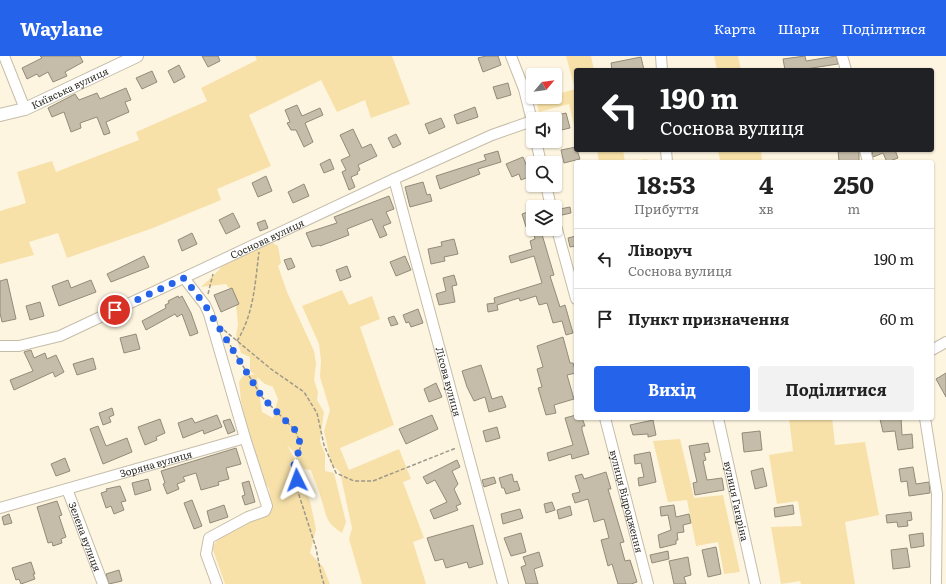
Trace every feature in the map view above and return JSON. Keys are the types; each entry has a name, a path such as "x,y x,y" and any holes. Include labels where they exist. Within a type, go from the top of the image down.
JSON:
{"street":[{"path":"4,56 25,109"},
{"name":"Київська вулиця","path":"0,115 25,109 137,56"},
{"path":"512,56 524,89 530,112"},
{"path":"661,56 662,68"},
{"path":"842,56 845,68"},
{"name":"Соснова вулиця","path":"0,346 19,346 60,336 492,135 526,125"},
{"name":"Лісова вулиця","path":"394,180 503,584"},
{"path":"559,236 574,292"},
{"path":"184,278 205,305 245,438 268,506 265,511 248,517 209,538 206,554 217,584"},
{"path":"934,349 946,342"},
{"name":"вулиця Відродження","path":"606,420 648,584"},
{"name":"вулиця Гагаріна","path":"718,420 755,584"},
{"path":"925,420 937,494 936,584"},
{"name":"Зоряна вулиця","path":"0,508 245,438"},
{"name":"Зелена вулиця","path":"67,489 102,584"}],"path":[{"path":"237,341 243,332 253,303 260,242"},
{"path":"205,305 216,263"},
{"path":"324,584 316,548 299,495 294,464 301,445 295,430 262,397 220,329 271,369 304,392 317,413 324,446 336,473 354,481 373,481 466,444"}],"shaded area":[{"path":"255,56 392,56 410,104 371,118 365,100 337,112 321,80 249,115 271,166 217,189 221,200 153,228 67,258 58,233 29,242 34,255 0,264 0,211 26,203 17,172 52,161 56,172 139,140 136,132 207,101 201,88 257,60"},
{"path":"566,56 591,56 594,68 574,68 574,85"},
{"path":"714,56 738,56 741,68 717,68"},
{"path":"574,89 574,125 569,104 539,112 537,104 562,104 562,93"},
{"path":"597,152 623,152 625,160 599,160"},
{"path":"718,152 761,152 762,160 720,160"},
{"path":"264,238 278,246 281,263 278,266 287,292 314,351 316,364 314,380 318,392 317,400 324,412 320,441 325,454 325,471 334,473 346,522 342,533 332,525 327,518 311,470 304,469 293,451 287,445 301,470 302,483 310,501 316,529 310,553 323,567 330,584 225,584 212,547 222,534 272,511 269,489 258,471 241,401 239,382 242,377 247,374 255,375 250,371 250,357 241,353 236,336 238,324 235,296 226,284 201,287 219,270 226,259","holes":["257,377 265,384 273,387 278,399 273,418 262,412"]},
{"path":"342,290 349,305 372,296 380,319 360,327 394,425 340,448 349,470 399,449 411,479 403,482 424,538 413,542 426,584 362,584 349,539 352,528 340,472 331,463 324,431 330,410 320,377 321,360 319,344 302,306"},
{"path":"789,420 832,420 835,445 865,442 879,515 845,522 855,584 801,584 800,581 781,584 771,527 802,526 798,501 777,504 769,455 793,451"},
{"path":"680,439 694,498 723,495 740,572 724,574 718,542 696,546 687,500 668,502 653,441"}],"building":[{"path":"40,56 80,56 83,62 65,72 67,76 53,82 48,72 39,77 37,74 27,79 22,68 42,58"},
{"path":"202,56 218,56 220,61 208,67"},
{"path":"498,56 501,65 483,72 478,58"},
{"path":"805,56 806,61 836,56 838,64 812,68 785,68 783,59"},
{"path":"641,57 644,68 612,68 611,63"},
{"path":"179,65 185,77 174,83 168,71"},
{"path":"152,71 157,82 142,89 136,78"},
{"path":"508,83 511,95 497,99 493,87"},
{"path":"126,88 131,100 125,102 129,112 106,122 110,133 104,135 97,117 80,123 81,128 71,132 64,112 52,117 48,108 75,94 79,100 97,93 100,99"},
{"path":"297,105 302,116 320,108 323,115 305,123 313,142 304,147 296,130 291,130 287,123 290,122 285,110"},
{"path":"475,107 478,117 457,124 454,115"},
{"path":"566,113 570,128 562,130 562,114"},
{"path":"441,118 445,127 429,134 425,124"},
{"path":"353,129 362,148 371,144 377,156 358,165 360,170 357,172 358,174 351,177 355,187 349,190 342,172 346,170 341,160 350,156 340,135"},
{"path":"396,134 401,144 393,148 388,138"},
{"path":"574,147 574,152 578,152 580,159 564,163 561,150"},
{"path":"498,151 501,162 478,169 480,174 440,189 436,176 486,160 484,155"},
{"path":"838,152 859,152 859,160 839,160"},
{"path":"872,152 896,152 898,158 886,160 883,153 873,157"},
{"path":"523,157 526,164 526,178 521,180 519,174 512,177 506,164"},
{"path":"330,159 334,169 324,173 320,164"},
{"path":"266,176 272,191 258,197 252,183"},
{"path":"423,182 427,195 430,194 432,201 410,207 405,187"},
{"path":"304,184 309,196 293,203 288,192"},
{"path":"389,196 394,209 386,212 391,223 383,226 387,235 380,238 372,219 347,229 349,235 320,246 312,247 306,233 337,223 334,217"},
{"path":"570,207 571,213 562,215 562,209"},
{"path":"233,213 240,227 226,234 219,220"},
{"path":"526,213 526,227 522,214"},
{"path":"265,220 268,228 260,231 257,223"},
{"path":"192,233 197,244 182,251 178,240"},
{"path":"534,236 542,236 554,275 550,276 560,307 565,305 573,333 566,335 562,321 553,323 547,303 539,305 536,296 520,301 519,298 497,305 498,310 488,312 487,304 495,303 494,298 542,283 534,256 511,263 509,256 532,249 530,241 535,239"},
{"path":"574,236 574,246 570,247 568,238"},
{"path":"454,239 458,254 444,257 445,261 431,264 428,249 442,246 441,242"},
{"path":"144,256 149,267 111,282 107,274"},
{"path":"405,256 411,270 396,276 390,262"},
{"path":"291,258 295,267 288,270 284,260"},
{"path":"347,266 351,277 340,281 336,270"},
{"path":"454,275 457,285 452,286 455,302 439,305 436,294 446,291 443,278"},
{"path":"7,279 16,319 2,322 0,313 0,281"},
{"path":"68,280 71,288 91,280 96,292 59,306 52,286"},
{"path":"232,288 239,304 221,312 214,295"},
{"path":"178,296 179,298 182,296 191,313 198,333 190,336 182,314 177,317 175,314 146,330 142,321 166,308 165,305 169,303 168,301"},
{"path":"40,302 44,316 30,320 26,306"},
{"path":"418,309 423,323 411,327 409,322 406,323 403,315"},
{"path":"394,316 398,324 391,326 388,318"},
{"path":"136,334 140,349 124,353 120,338"},
{"path":"563,337 570,363 573,363 574,366 574,373 567,375 574,399 554,405 556,413 546,415 538,388 542,387 537,369 543,367 537,346"},
{"path":"31,350 34,358 45,353 47,359 56,355 64,372 55,377 53,372 14,390 10,380 33,371 24,352"},
{"path":"93,358 96,369 77,375 73,364"},
{"path":"481,365 492,399 502,396 506,407 489,412 485,397 474,401 467,387 462,371"},
{"path":"946,373 946,397 936,379"},
{"path":"436,383 442,397 429,402 424,389"},
{"path":"112,408 114,415 109,417 111,422 103,425 99,413"},
{"path":"217,415 222,427 204,434 203,430 183,438 178,423 192,418 195,423"},
{"path":"432,415 438,429 406,444 399,429"},
{"path":"574,416 574,420 583,420 585,426 582,426 582,430 589,454 572,459 571,454 549,461 547,453 573,445 565,418"},
{"path":"160,419 165,433 156,437 157,440 145,445 138,427"},
{"path":"230,419 235,431 228,434 223,421"},
{"path":"653,420 656,435 648,437 648,434 633,435 630,425"},
{"path":"880,420 901,420 902,435 912,434 913,448 898,450 895,431 883,432"},
{"path":"98,426 106,446 127,438 132,452 103,464 90,429"},
{"path":"497,427 500,438 486,442 483,431"},
{"path":"760,431 762,450 744,452 742,433"},
{"path":"708,443 710,452 704,453 706,460 703,461 707,480 722,478 724,490 695,495 693,483 697,482 689,446"},
{"path":"236,448 241,464 226,468 229,479 218,482 219,485 201,490 196,473 183,477 185,481 177,484 179,489 167,494 163,484 165,483 161,471"},
{"path":"650,452 656,482 639,486 638,478 644,477 641,463 635,464 634,455"},
{"path":"65,458 70,471 56,476 51,464"},
{"path":"457,460 460,467 452,471 458,484 454,489 461,504 456,506 458,510 434,519 430,510 447,502 435,480 427,484 423,477"},
{"path":"913,467 916,484 929,482 930,493 909,496 907,481 901,482 899,469"},
{"path":"763,468 767,486 755,489 751,471"},
{"path":"606,472 611,489 608,489 624,542 620,543 625,561 630,560 637,582 631,584 618,584 612,564 608,566 601,540 609,538 604,519 594,522 588,499 575,503 572,494 580,492 575,476 582,474 584,479"},
{"path":"512,474 514,482 517,481 520,490 506,494 504,488 502,488 499,478"},
{"path":"494,477 496,483 484,487 482,480"},
{"path":"148,479 151,490 135,495 132,483"},
{"path":"249,481 255,502 245,505 242,496 245,495 242,483"},
{"path":"120,486 126,501 121,502 124,510 114,514 111,506 106,508 101,493 107,491 106,489"},
{"path":"192,500 202,526 194,529 184,503"},
{"path":"57,501 62,515 59,516 66,537 61,539 62,543 53,546 52,542 48,543 37,507"},
{"path":"552,502 555,510 546,513 544,504"},
{"path":"224,505 228,517 210,523 207,511"},
{"path":"674,505 676,517 689,514 691,523 683,525 684,532 677,533 678,540 676,540 676,544 660,548 658,535 671,530 668,515 661,516 660,507"},
{"path":"793,505 794,514 775,517 774,508"},
{"path":"570,506 572,515 559,519 557,510"},
{"path":"520,509 523,518 503,524 501,514"},
{"path":"911,512 912,520 907,521 908,526 898,527 897,522 887,523 886,515"},
{"path":"9,514 12,523 4,525 2,517"},
{"path":"473,525 483,564 469,568 467,562 446,568 443,559 435,561 427,538"},
{"path":"521,533 526,552 511,556 504,538"},
{"path":"923,533 924,546 911,548 909,535"},
{"path":"716,547 721,574 708,577 702,550"},
{"path":"907,548 910,567 893,569 891,550"},
{"path":"668,551 669,559 652,563 650,555"},
{"path":"539,552 543,566 534,569 538,584 526,584 521,567 526,565 523,557"},
{"path":"688,557 691,575 684,577 686,584 674,584 669,561"},
{"path":"31,562 35,579 21,584 19,579 16,580 12,568"},
{"path":"119,570 122,581 109,584 106,574"}],"route":[{"path":"115,310 184,278 205,305 209,314 237,354 262,397 295,430 301,445 294,464 297,480"}]}
